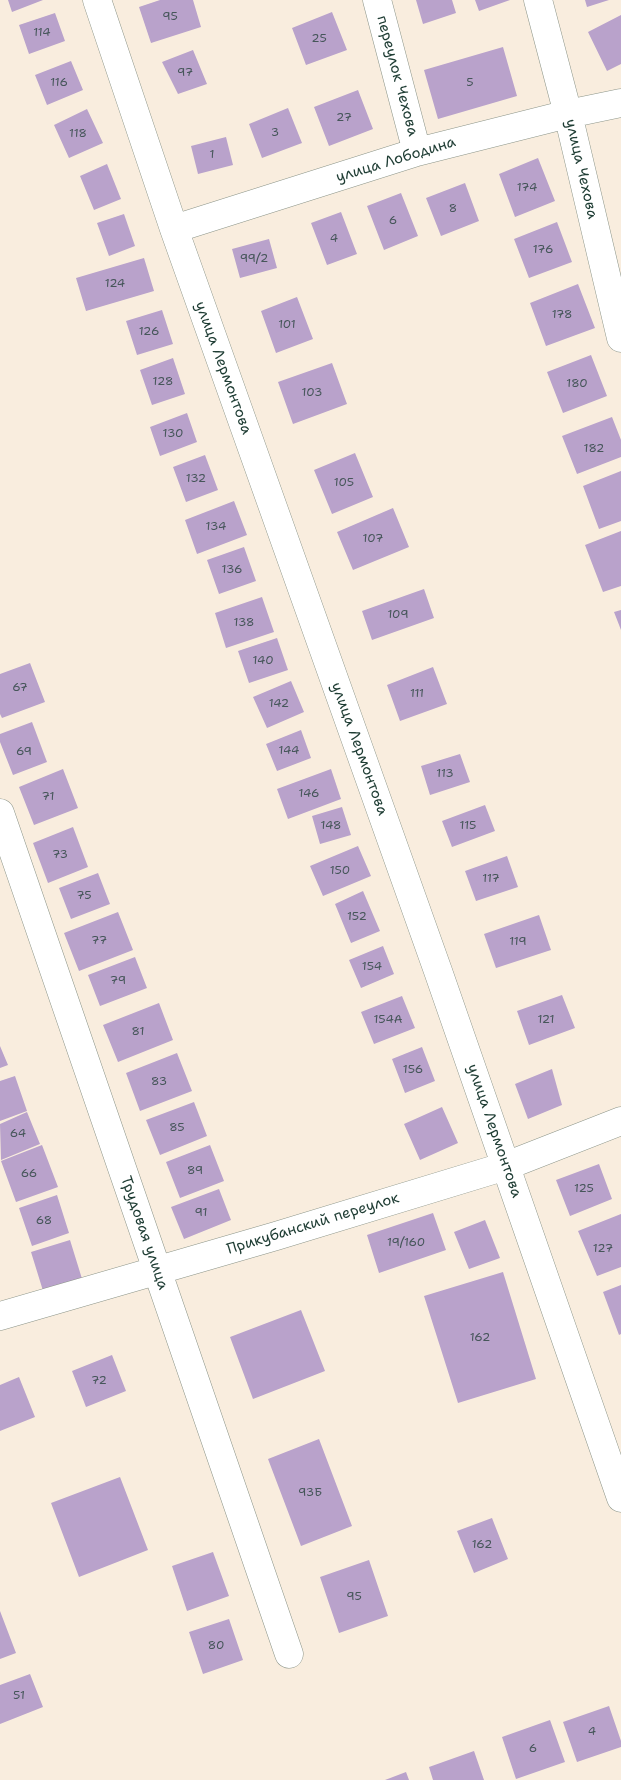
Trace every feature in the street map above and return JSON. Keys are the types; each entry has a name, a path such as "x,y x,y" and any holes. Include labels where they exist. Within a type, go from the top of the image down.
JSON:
{"street":[{"name":"улица Лермонтова","path":"97,0 174,229 435,962 621,1498"},
{"name":"переулок Чехова","path":"377,0 417,152"},
{"name":"улица Чехова","path":"538,0 568,114 621,338"},
{"name":"улица Лободина","path":"174,229 417,152 568,114 621,103"},
{"name":"Трудовая улица","path":"0,813 289,1654"},
{"name":"Прикубанский переулок","path":"0,1316 276,1236 506,1166 621,1120"}],"building":[{"path":"8,0 43,0 12,12"},
{"path":"160,0 193,0 201,27 151,43 139,7"},
{"path":"416,0 452,0 456,13 423,24"},
{"path":"475,0 510,0 479,11"},
{"path":"585,0 609,0 587,7"},
{"path":"332,12 347,50 306,65 292,28"},
{"path":"55,13 65,41 29,54 19,25"},
{"path":"621,15 621,64 607,71 588,32"},
{"path":"503,47 517,96 438,119 424,70"},
{"path":"193,50 207,84 178,94 162,62"},
{"path":"71,61 83,90 47,105 35,75"},
{"path":"358,90 373,129 329,146 314,107"},
{"path":"288,108 302,143 262,158 249,124"},
{"path":"87,109 103,143 69,158 54,125"},
{"path":"226,137 233,165 198,174 191,146"},
{"path":"538,158 555,201 515,217 499,174"},
{"path":"107,164 121,199 94,210 80,176"},
{"path":"465,183 479,221 441,236 426,198"},
{"path":"401,193 418,236 384,250 367,206"},
{"path":"341,212 357,254 327,265 311,223"},
{"path":"124,214 135,246 109,256 97,223"},
{"path":"557,222 572,262 529,278 514,239"},
{"path":"269,239 277,268 240,278 232,249"},
{"path":"144,258 154,291 86,311 76,278"},
{"path":"578,284 595,328 546,346 530,303"},
{"path":"297,297 313,339 276,353 261,311"},
{"path":"162,310 173,344 137,355 126,321"},
{"path":"591,355 607,396 563,413 547,372"},
{"path":"173,358 185,394 152,405 140,370"},
{"path":"332,363 347,404 293,424 278,382"},
{"path":"187,413 197,442 160,456 150,427"},
{"path":"612,417 621,440 621,457 577,474 562,436"},
{"path":"355,453 373,497 332,514 314,470"},
{"path":"205,455 218,490 186,502 173,467"},
{"path":"621,471 621,521 599,529 583,486"},
{"path":"234,501 247,535 197,554 185,520"},
{"path":"393,508 409,547 353,570 337,532"},
{"path":"621,531 621,586 603,592 585,545"},
{"path":"244,547 256,581 219,594 207,560"},
{"path":"424,589 434,618 372,640 362,611"},
{"path":"262,597 274,632 226,648 215,613"},
{"path":"621,610 621,630 614,612"},
{"path":"277,638 288,670 249,683 238,651"},
{"path":"30,663 45,702 2,718 0,714 0,674"},
{"path":"433,667 447,704 400,721 387,685"},
{"path":"291,681 304,712 267,728 253,697"},
{"path":"32,722 47,762 13,775 0,742 0,734"},
{"path":"301,730 311,758 277,771 266,744"},
{"path":"460,754 470,782 430,795 421,766"},
{"path":"63,769 78,808 34,825 19,787"},
{"path":"331,769 341,799 288,819 277,789"},
{"path":"485,805 495,831 452,847 442,821"},
{"path":"342,807 351,835 320,844 312,816"},
{"path":"73,827 88,867 48,883 33,843"},
{"path":"358,846 371,876 323,896 310,866"},
{"path":"507,856 518,887 476,901 465,871"},
{"path":"98,873 110,904 71,919 59,888"},
{"path":"363,891 380,931 351,943 335,904"},
{"path":"118,912 133,950 79,971 64,933"},
{"path":"539,915 551,950 496,968 484,934"},
{"path":"383,946 394,974 361,988 349,960"},
{"path":"135,957 147,988 100,1006 88,975"},
{"path":"562,995 575,1028 529,1045 517,1011"},
{"path":"402,996 415,1028 374,1044 361,1012"},
{"path":"159,1003 173,1040 118,1062 103,1025"},
{"path":"0,1046 8,1065 0,1068"},
{"path":"422,1047 435,1081 405,1093 392,1059"},
{"path":"177,1053 192,1091 140,1111 126,1073"},
{"path":"552,1069 562,1105 528,1119 515,1084"},
{"path":"15,1076 27,1111 0,1121 0,1081"},
{"path":"194,1102 207,1136 160,1155 146,1120"},
{"path":"442,1107 458,1143 420,1160 404,1124"},
{"path":"27,1112 40,1144 1,1160 0,1124"},
{"path":"42,1145 58,1187 16,1202 1,1161"},
{"path":"210,1145 224,1181 180,1198 166,1162"},
{"path":"599,1164 612,1199 570,1216 556,1180"},
{"path":"219,1189 231,1220 184,1239 171,1207"},
{"path":"57,1195 69,1233 32,1246 19,1208"},
{"path":"433,1213 446,1250 379,1273 367,1235"},
{"path":"621,1214 621,1267 597,1276 578,1231"},
{"path":"485,1220 500,1258 469,1269 454,1232"},
{"path":"70,1240 83,1282 44,1294 31,1252"},
{"path":"503,1272 536,1379 458,1403 424,1296"},
{"path":"621,1285 621,1334 619,1335 603,1292"},
{"path":"301,1310 325,1371 253,1399 230,1337"},
{"path":"112,1355 126,1391 86,1407 72,1371"},
{"path":"19,1377 35,1417 0,1431 0,1385"},
{"path":"319,1439 352,1526 301,1546 268,1459"},
{"path":"120,1477 148,1550 79,1577 51,1503"},
{"path":"492,1518 508,1559 474,1573 457,1531"},
{"path":"213,1552 229,1596 187,1611 172,1566"},
{"path":"369,1560 388,1616 339,1633 320,1577"},
{"path":"0,1611 16,1653 0,1659"},
{"path":"229,1619 243,1660 203,1674 189,1632"},
{"path":"30,1674 43,1707 0,1724 0,1685"},
{"path":"609,1706 621,1741 621,1747 577,1762 563,1722"},
{"path":"550,1720 565,1762 516,1779 502,1737"},
{"path":"474,1751 484,1780 433,1780 429,1767"},
{"path":"406,1772 409,1780 385,1780"}]}
